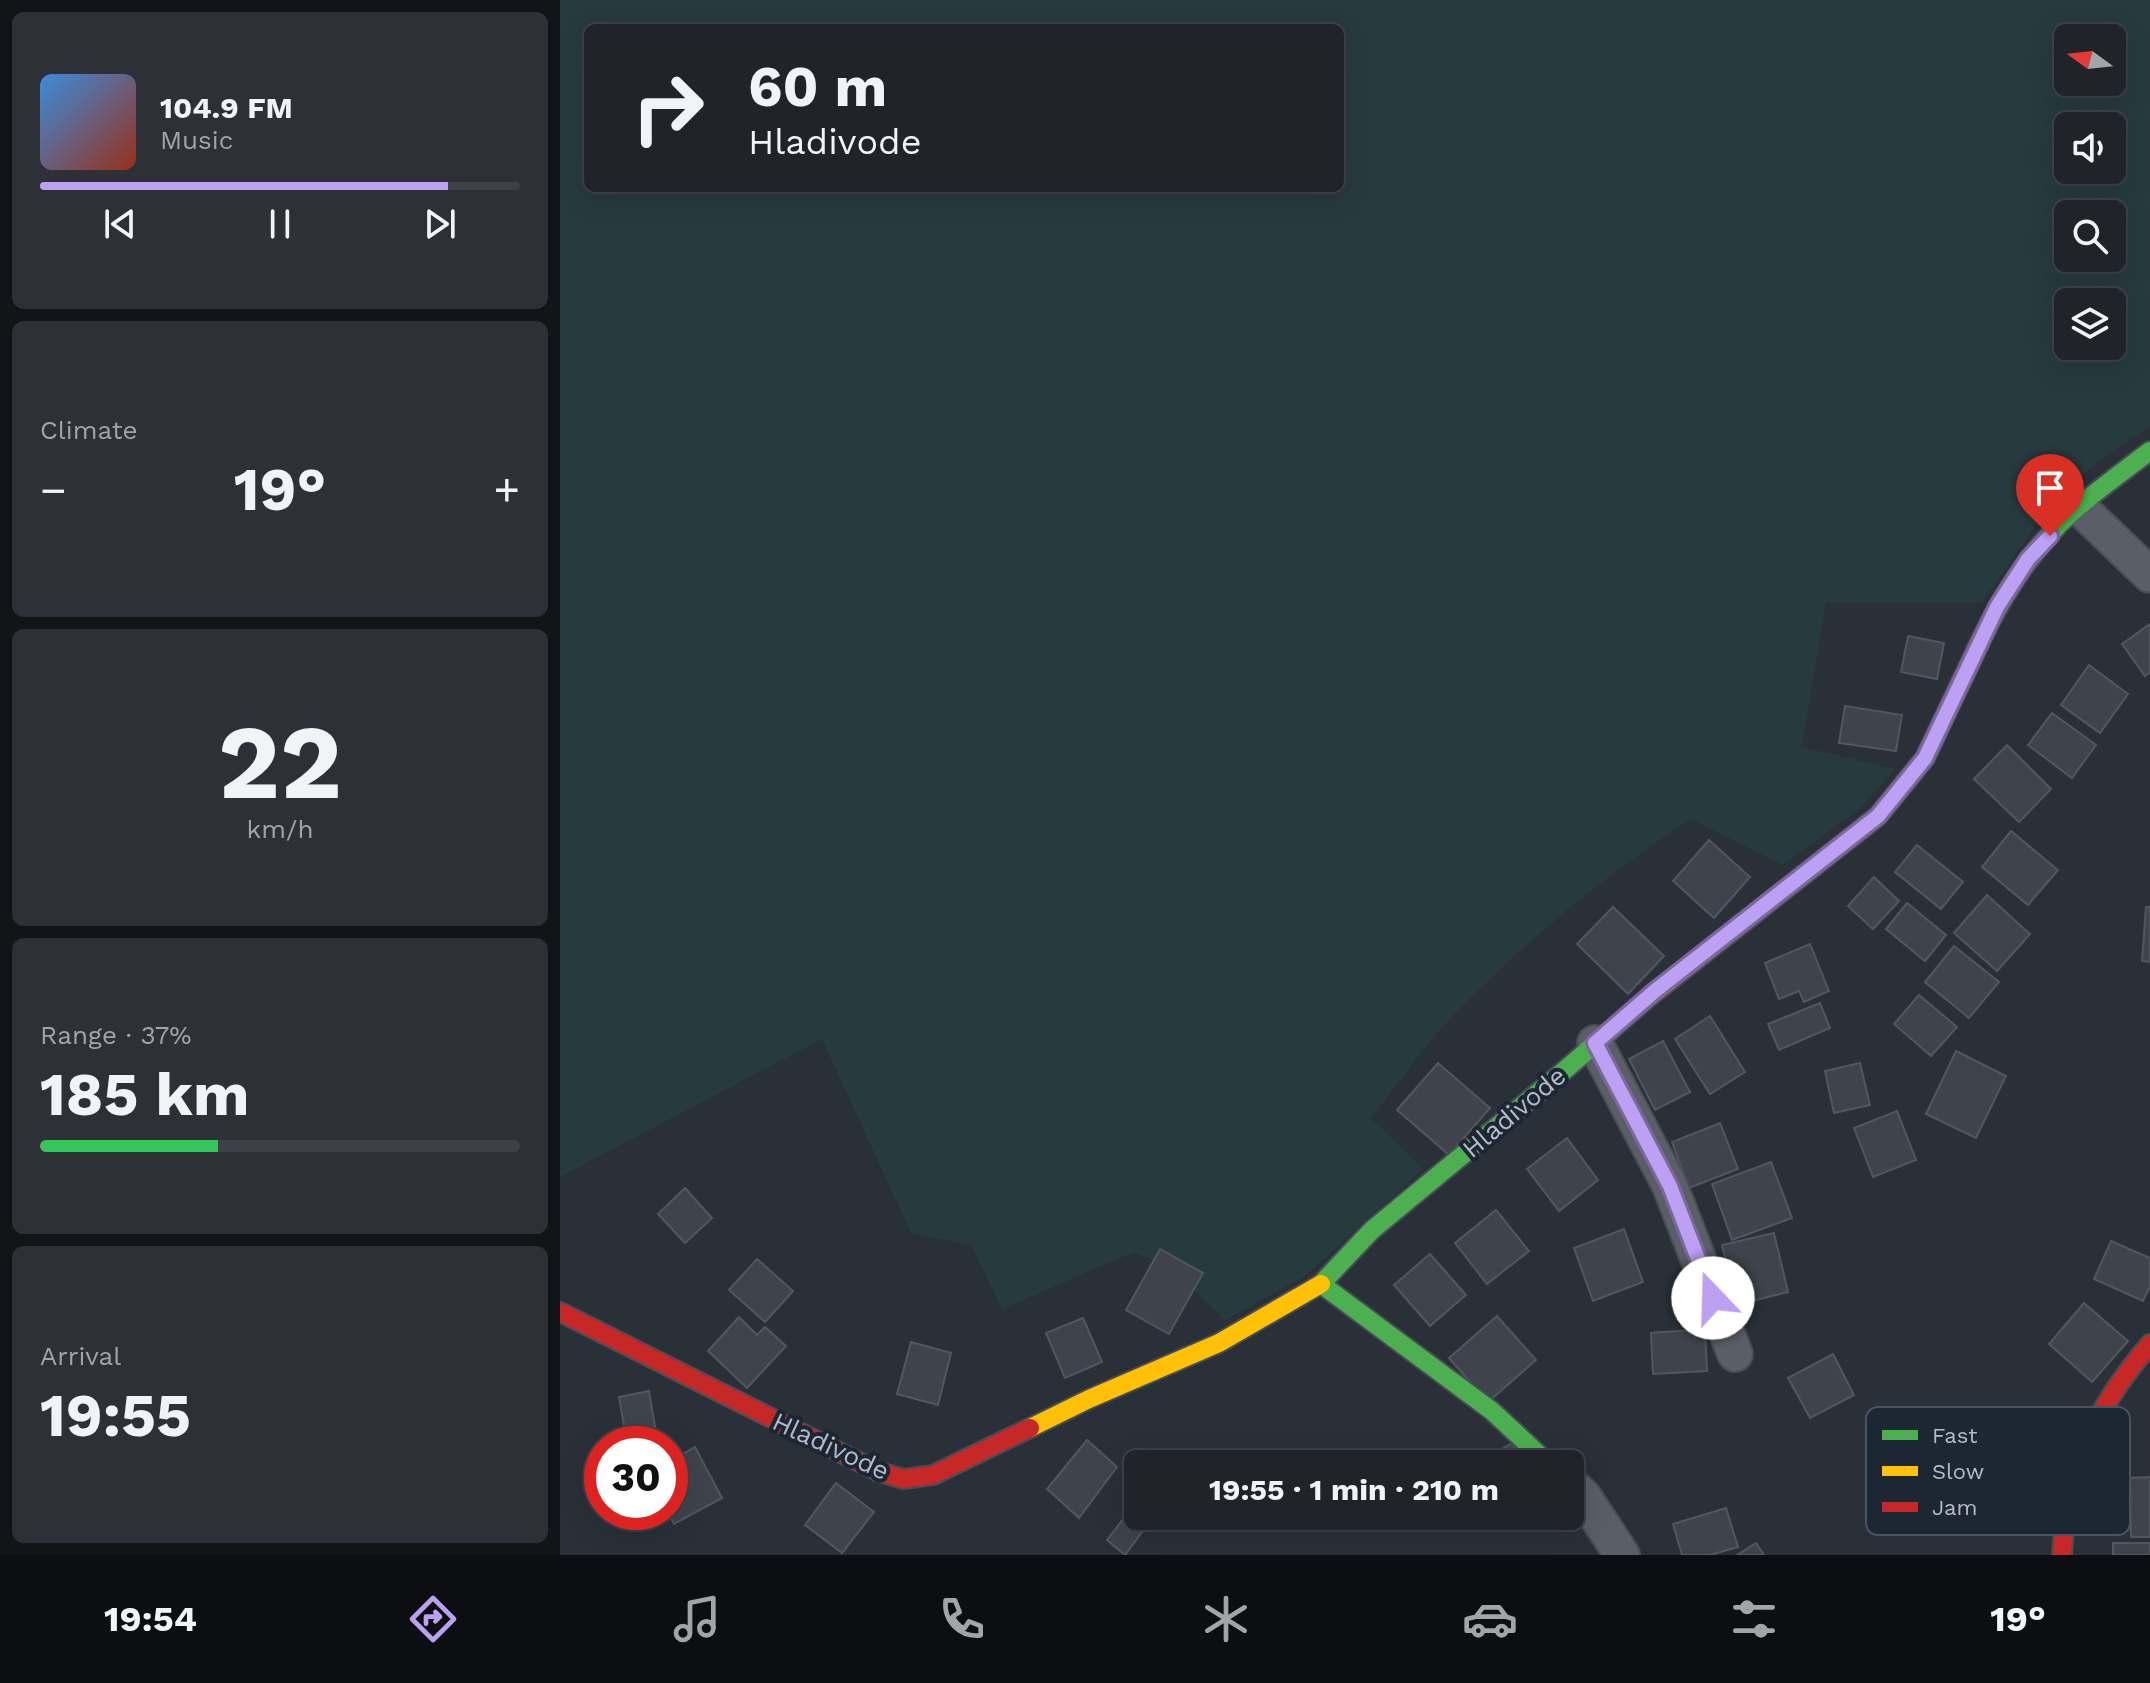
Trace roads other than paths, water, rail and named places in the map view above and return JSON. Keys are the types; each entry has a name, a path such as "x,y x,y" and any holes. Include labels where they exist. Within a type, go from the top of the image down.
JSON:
{"street":[{"name":"Hladivode","path":"560,1312 877,1471 903,1479 933,1475 954,1466 1089,1399 1219,1343 1321,1284 1372,1230 1656,990 1878,816 1925,758 1997,607 2028,559 2079,507 2150,451"},
{"path":"2079,507 2150,575"},
{"path":"1595,1043 1670,1186 1735,1354"},
{"path":"1321,1284 1492,1411 1534,1450"},
{"path":"2104,1407 2134,1361 2150,1344"},
{"path":"1584,1497 1622,1555"}]}
